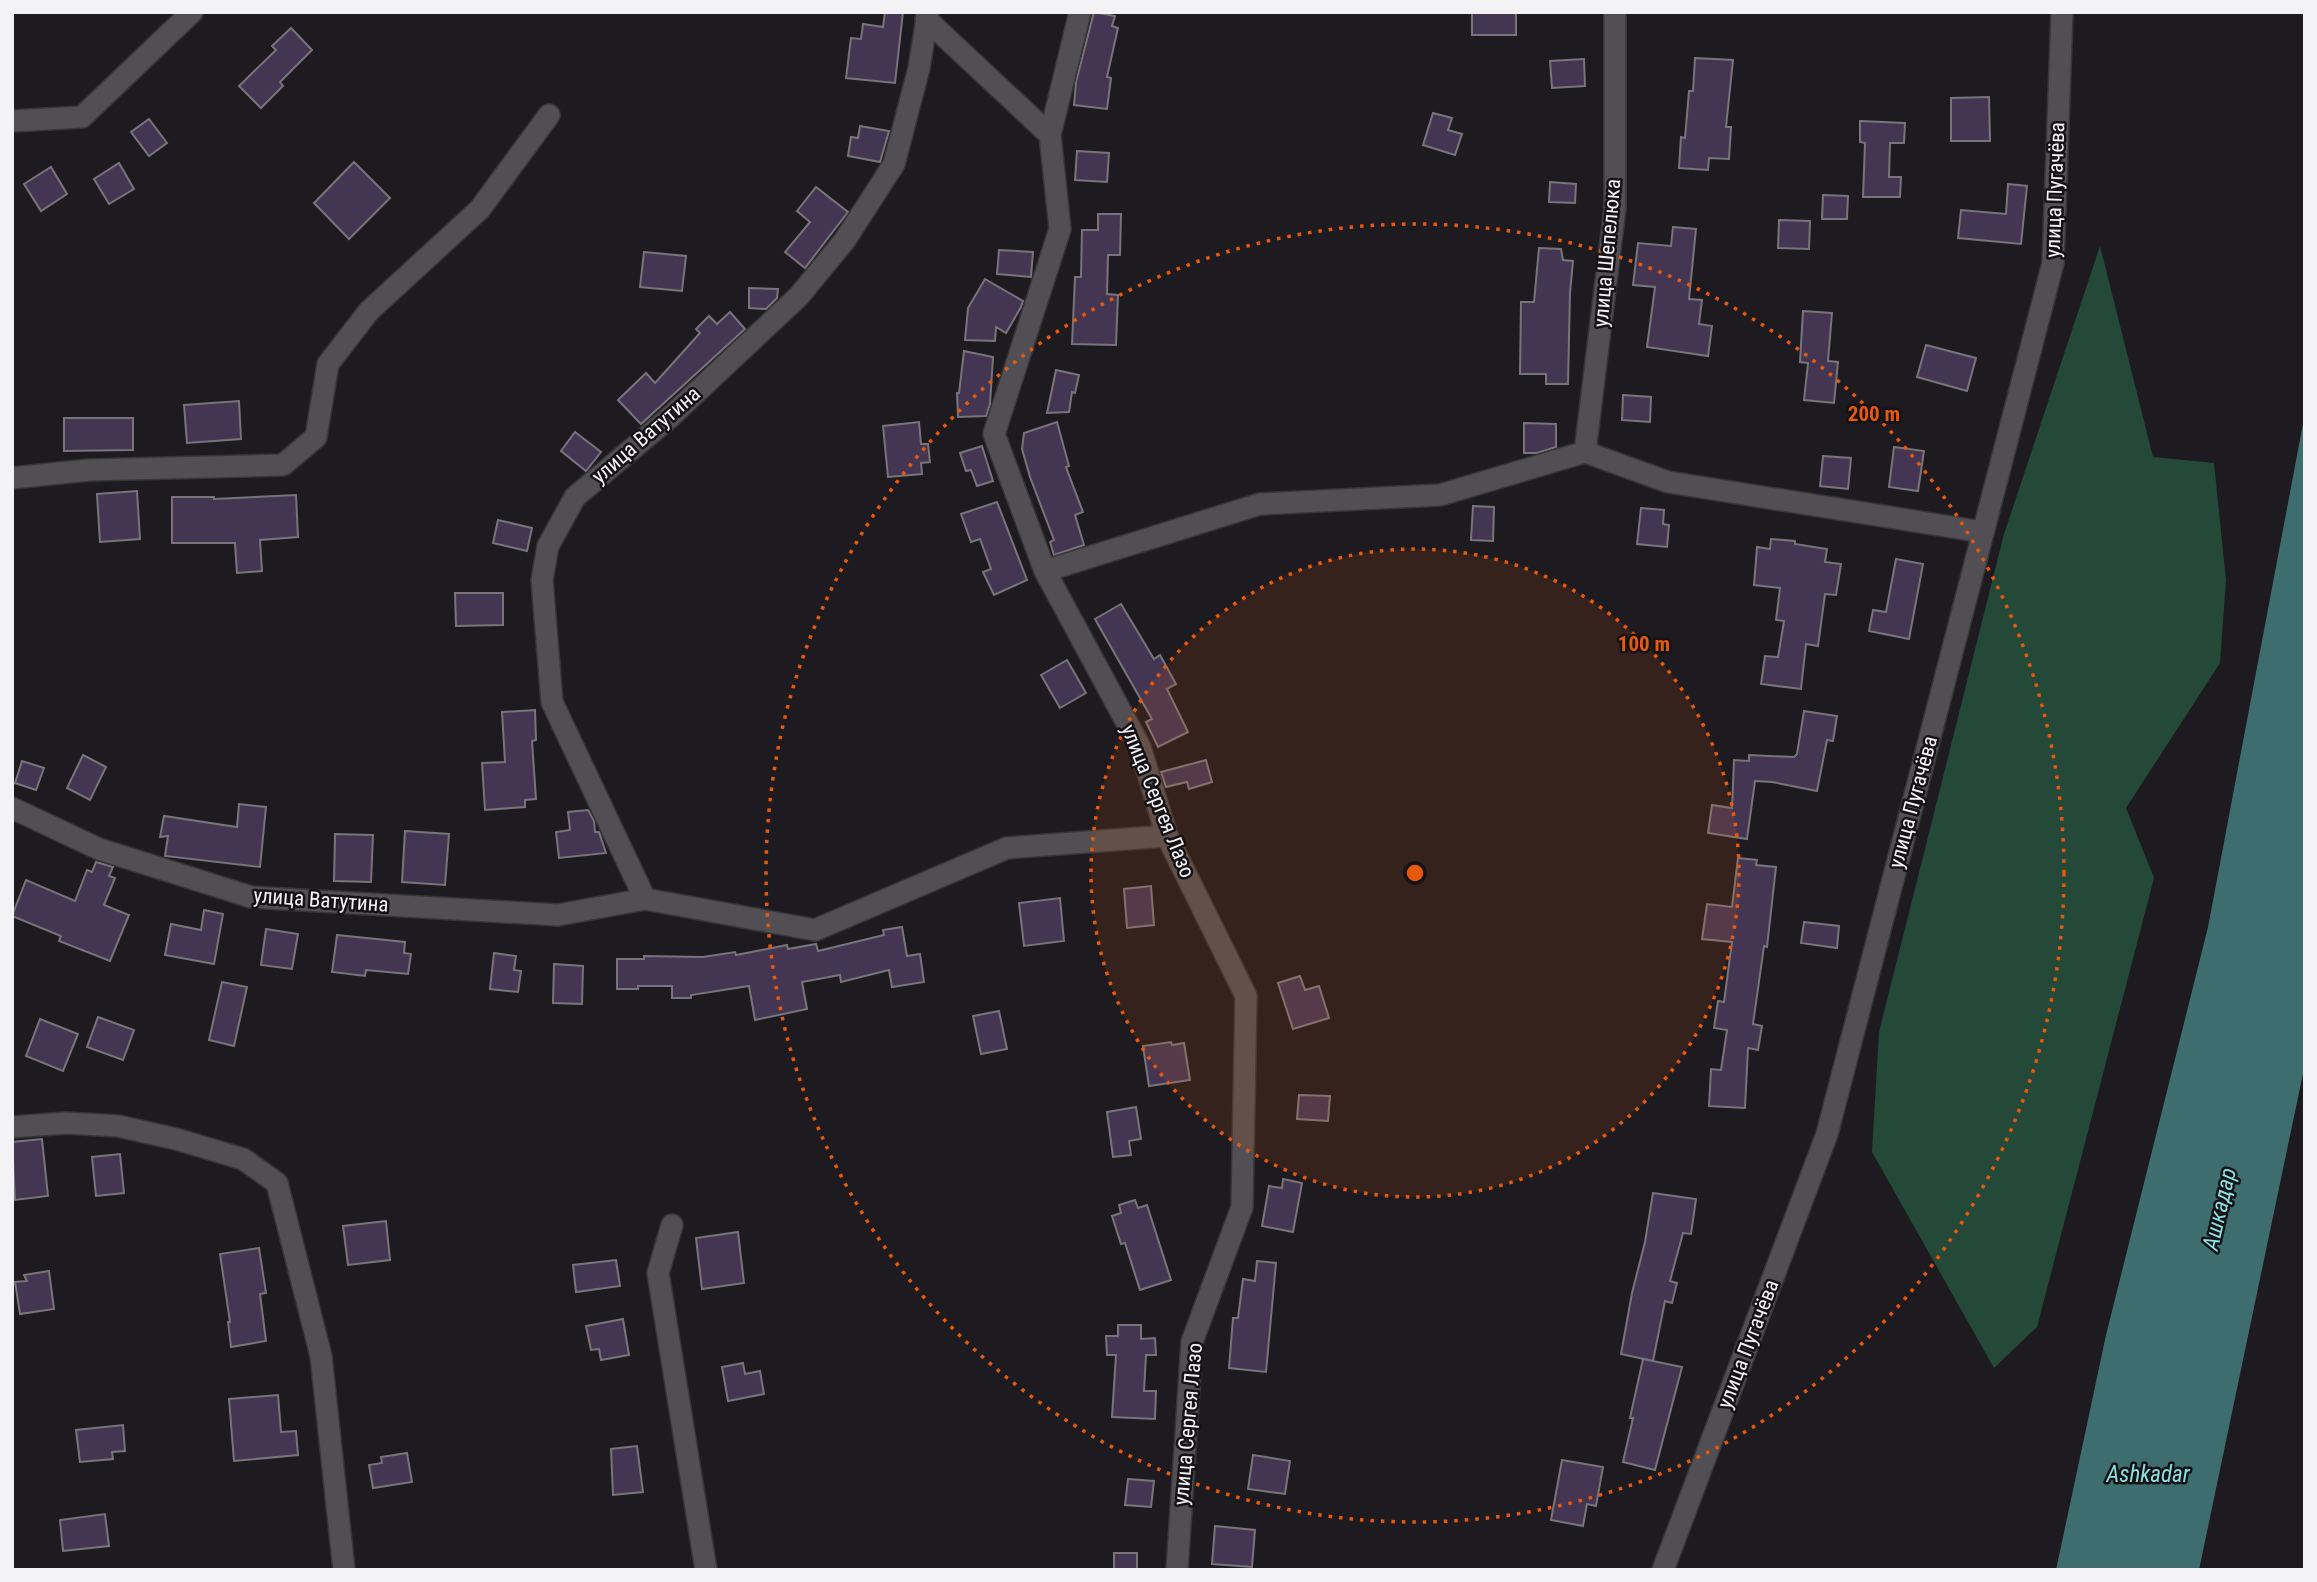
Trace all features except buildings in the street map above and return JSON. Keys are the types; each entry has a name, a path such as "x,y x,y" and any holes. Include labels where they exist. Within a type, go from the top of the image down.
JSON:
{"street":[{"path":"12,121 82,117 192,12"},
{"name":"улица Сергея Лазо","path":"1080,12 1050,135 1060,229 994,434 1045,571 1140,747 1167,836 1246,996 1242,1206 1192,1342 1177,1570"},
{"name":"улица Шепелюка","path":"1585,452 1615,208 1615,12"},
{"name":"улица Пугачёва","path":"1663,1570 1827,1134 2053,262 2062,12"},
{"path":"927,16 1050,135"},
{"name":"улица Ватутина","path":"645,899 552,702 542,580 548,546 575,497 669,418 799,296 845,240 894,164 919,68 927,16"},
{"path":"12,478 89,470 283,465 316,437 328,364 369,311 480,209 549,115"},
{"path":"1045,571 1260,504 1440,495 1585,452 1668,482 1983,532"},
{"name":"улица Ватутина","path":"12,808 99,849 251,897 558,915 645,899 815,930 1007,848 1167,836"},
{"path":"12,1127 66,1123 118,1126 176,1139 243,1159 277,1183 321,1356 344,1570"},
{"path":"672,1225 658,1273 706,1570"}],"green space":[{"path":"2100,246 2153,457 2214,463 2226,580 2220,663 2126,808 2154,878 2037,1327 1994,1368 1872,1152 1879,1032 2004,534"}],"water":[{"name":"Ashkadar","path":"2305,413 2305,1064 2199,1570 2056,1570 2106,1335 2208,927"}],"water label":[{"name":"Ашкадар","path":"2219,1209"}]}
